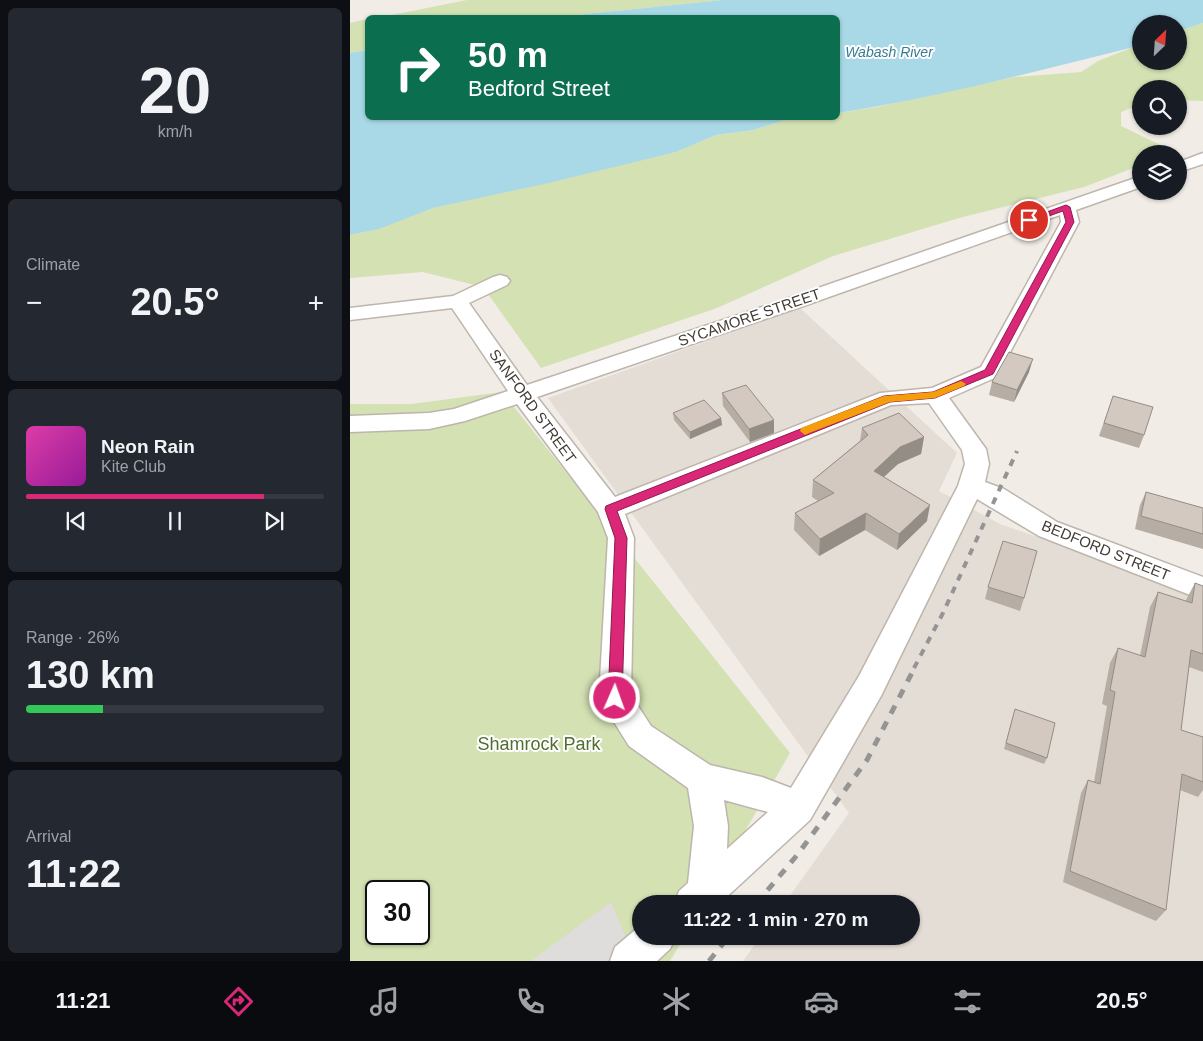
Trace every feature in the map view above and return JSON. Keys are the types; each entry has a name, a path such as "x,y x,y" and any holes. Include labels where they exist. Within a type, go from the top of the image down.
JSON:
{"street":[{"path":"1187,164 1203,158"},
{"name":"SYCAMORE STREET","path":"350,424 428,421 457,416 805,299 1132,183"},
{"path":"610,509 888,398 935,395 989,372 1070,222 1066,207"},
{"path":"350,314 457,301 500,281"},
{"name":"SANFORD STREET","path":"457,301 522,394 610,509 621,538 615,698 640,736 704,779"},
{"path":"701,895 798,808 870,686 971,486 977,464 974,449 935,395"},
{"name":"BEDFORD STREET","path":"971,486 995,496 1048,529 1203,589"},
{"path":"699,895 711,826 704,779 762,793 798,808"},
{"path":"629,961 647,945"}],"shaded area":[{"path":"800,308 957,453 939,491 1000,524 1203,594 1203,961 743,961 755,945 920,945 920,895 790,895 849,813 548,398"},
{"path":"611,902 636,961 531,961"}],"green space":[{"path":"467,0 723,0 576,15 392,15"},
{"path":"365,19 365,50 350,53 350,23"},
{"path":"1203,23 1203,101 1187,100 1187,80 1132,80 1132,108 1121,112 1121,126 1132,131 1132,135 1140,135 1160,145 1132,145 1132,168 1084,187 959,218 833,256 717,308 541,368 483,287 423,272 350,278 350,235 374,230 433,208 676,152 716,135 753,130 785,120 840,120 840,113 877,107 1015,77 1081,72 1098,61 1132,48 1132,70 1188,70 1188,28"},
{"name":"Shamrock Park","path":"502,392 790,753 708,895 632,895 632,945 680,945 670,961 350,961 350,404 412,404"}],"water":[{"name":"Wabash River","path":"723,0 1203,0 1203,23 1188,28 1188,15 1132,15 1132,47 1130,48 948,92 840,113 840,15 576,15"},
{"path":"365,50 365,120 785,120 753,130 716,135 676,152 544,184 433,208 379,229 350,235 350,53"}],"building":[{"path":"1009,352 1033,359 1017,390 992,382"},
{"path":"746,385 774,420 749,429 722,393"},
{"path":"1113,396 1153,407 1144,435 1104,423"},
{"path":"704,400 721,418 690,432 673,413"},
{"path":"899,413 924,437 900,447 874,471 930,505 899,534 866,513 820,539 795,513 834,493 813,480 868,435 862,428"},
{"path":"1146,492 1203,508 1203,534 1141,516"},
{"path":"1003,541 1037,551 1024,598 988,587"},
{"path":"1195,583 1203,586 1203,654 1191,650 1181,730 1203,737 1203,782 1182,774 1166,910 1070,871 1088,780 1100,784 1115,692 1110,690 1118,648 1145,657 1158,592 1192,603"},
{"path":"1015,709 1055,723 1047,758 1006,743"}],"railway":[{"path":"914,668 943,613 1017,451"},
{"path":"764,895 798,854 867,760 915,667"},
{"path":"709,961 722,945"}],"slow traffic":[{"path":"805,431 888,398 935,395 961,384"}],"route":[{"path":"615,698 621,538 610,509 888,398 935,395 989,372 1070,222 1066,207 1029,220"}]}
